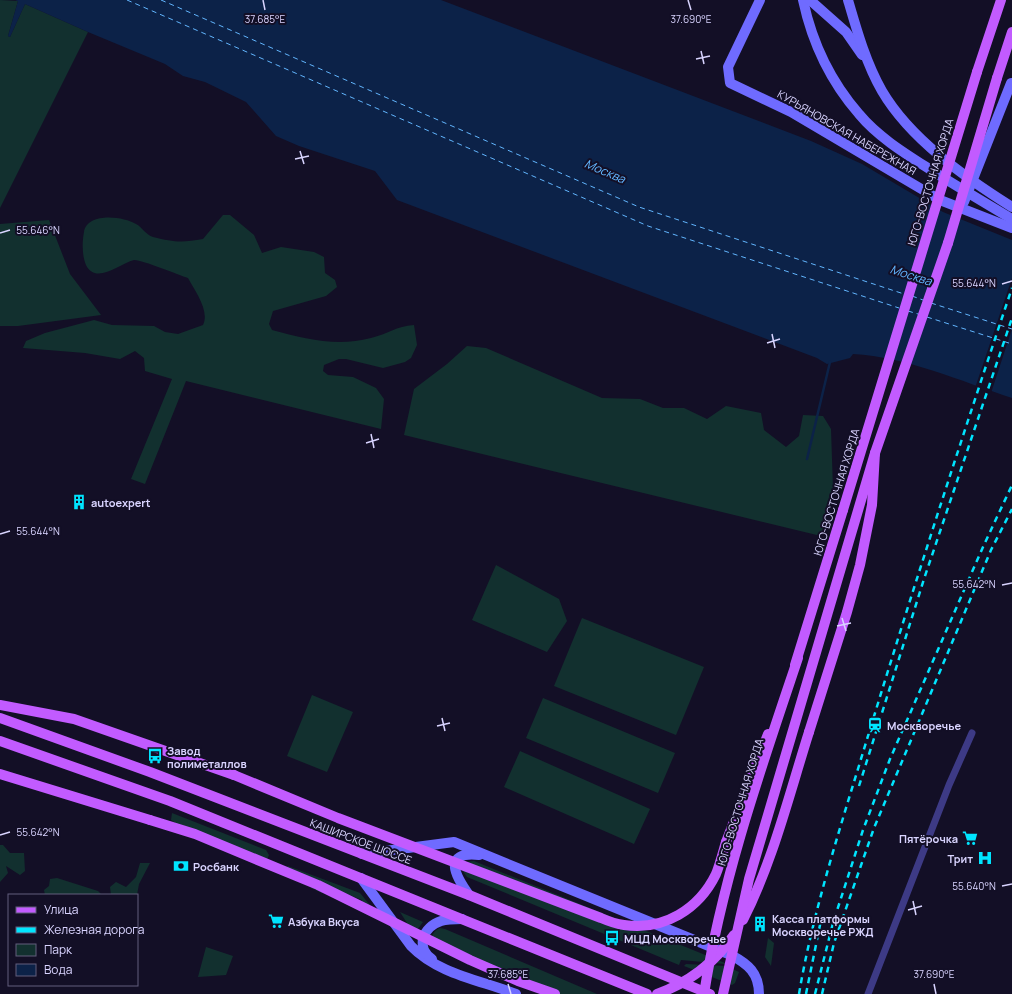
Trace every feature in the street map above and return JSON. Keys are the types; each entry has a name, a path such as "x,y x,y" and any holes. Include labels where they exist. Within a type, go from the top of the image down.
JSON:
{"main road":[{"name":"КУРЬЯНОВСКАЯ НАБЕРЕЖНАЯ","path":"760,0 728,67 730,83 791,112 940,200 1012,228"},
{"path":"803,0 812,32 831,75 860,115 879,133 912,158 1012,219"},
{"path":"810,0 812,32"},
{"path":"810,0 846,32 870,69 882,92 904,121 939,155 1012,207"},
{"path":"848,0 870,69"},
{"name":"ЮГО-ВОСТОЧНАЯ ХОРДА","path":"704,994 713,943 726,889 767,751 798,658 999,3"},
{"path":"948,243 1012,32"},
{"path":"723,994 749,879 875,453 948,243 1011,81"},
{"path":"657,994 686,980 712,961 742,922 760,882 831,664 860,565 872,505 875,453"},
{"path":"0,705 74,719 234,775 338,818 601,918 624,925 646,926 668,921 686,911 705,892 716,874 726,842 798,658"},
{"name":"КАШИРСКОЕ ШОССЕ","path":"0,718 150,772 469,895 710,994"},
{"path":"0,741 170,801 647,994"},
{"path":"0,774 195,834 318,885 470,960 518,981 555,994"},
{"path":"362,854 454,842 731,955 753,970 757,978 759,994"},
{"path":"469,895 456,875 454,868 457,860 462,856 470,854 487,856"},
{"path":"361,878 410,946 428,961 516,994"},
{"path":"449,970 429,957 423,948 422,939 428,929 441,920 462,919"}],"street":[{"path":"868,994 949,785 972,732"}],"green space":[{"path":"0,0 18,1 8,36 10,37 25,4 88,32 0,208"},
{"path":"223,215 230,215 254,235 262,253 281,247 314,252 324,257 325,273 335,280 337,287 326,296 273,311 269,324 272,330 321,341 346,342 371,338 397,328 414,325 417,345 411,358 405,362 383,368 346,359 339,359 324,365 323,371 328,375 353,377 376,388 384,399 381,429 186,381 145,484 131,479 172,379 145,371 144,358 135,351 120,359 85,353 23,348 26,341 45,333 94,320 112,325 154,326 165,332 178,334 203,325 205,314 203,307 188,278 138,260 128,262 108,272 96,273 90,271 86,265 84,257 84,232 92,221 98,219 115,218 130,221 136,224 148,235 153,237 172,241 189,241 203,239"},
{"path":"49,220 70,274 101,315 18,326 0,326 0,224"},
{"path":"467,346 486,348 602,398 640,399 663,408 684,408 707,419 726,406 761,413 764,430 786,447 799,436 803,415 823,416 831,429 833,489 821,536 404,435 414,389 447,364"},
{"path":"496,565 559,599 567,621 547,652 472,620"},
{"path":"582,618 704,667 676,735 554,686"},
{"path":"312,695 353,712 327,772 287,756"},
{"path":"543,698 675,753 658,793 526,738"},
{"path":"520,751 650,809 634,844 504,787"},
{"path":"172,813 266,850 269,855 266,862 177,824 171,820"},
{"path":"0,845 3,845 10,853 24,853 25,871 20,875 6,866 8,873 0,882"},
{"path":"474,861 725,964 681,960 679,965 467,877 462,870 466,862"},
{"path":"140,863 150,863 139,884 137,894 111,894 110,887 116,882 126,887 136,877"},
{"path":"288,866 360,893 374,910 359,909 362,900 325,885 322,893 311,888 314,881 285,869"},
{"path":"57,878 98,891 101,894 45,894 44,890 49,886 50,879"},
{"path":"400,912 423,922 415,933 412,931"},
{"path":"440,928 597,994 547,994 438,950 433,945 432,935"},
{"path":"768,938 774,943 771,966 765,957"},
{"path":"206,947 233,956 226,975 198,977"},
{"path":"686,964 726,966 739,972 735,983 732,985 684,966"}],"water":[{"name":"Москва","path":"15,0 441,0 811,141 862,164 943,212 1012,240 1012,398 933,371 873,356 853,354 850,358 827,364 817,358 397,200 375,171 299,146 276,136 246,102 205,82 183,76 165,64 25,4 10,37 8,36 18,1"}],"pier":[{"path":"1012,278 1012,329 991,393 975,388"}],"waterway":[{"path":"807,459 830,362"}],"ferry route":[{"path":"127,0 648,226 899,308"},
{"path":"161,0 639,207 904,294"},
{"path":"912,296 923,300"},
{"path":"931,303 1012,329"},
{"path":"908,311 918,314"},
{"path":"927,317 1012,344"}],"railway":[{"path":"799,994 813,927 841,826 922,561 1012,288"},
{"path":"859,786 924,579 1012,318"},
{"path":"815,994 833,923 863,830 890,759 983,547 1012,485"},
{"path":"822,994 834,943 874,828 991,550 1012,509"},
{"path":"806,994 821,920"}],"place":[{"name":"autoexpert","path":"79,502"},
{"name":"Москворечье","path":"875,725"},
{"name":"Завод полиметаллов","path":"155,756"},
{"name":"Пятёрочка","path":"970,838"},
{"name":"Трит","path":"985,858"},
{"name":"Росбанк","path":"181,866"},
{"name":"Азбука Вкуса","path":"276,921"},
{"name":"Касса платформы Москворечье РЖД","path":"760,924"},
{"name":"МЦД Москворечье","path":"612,938"}]}
